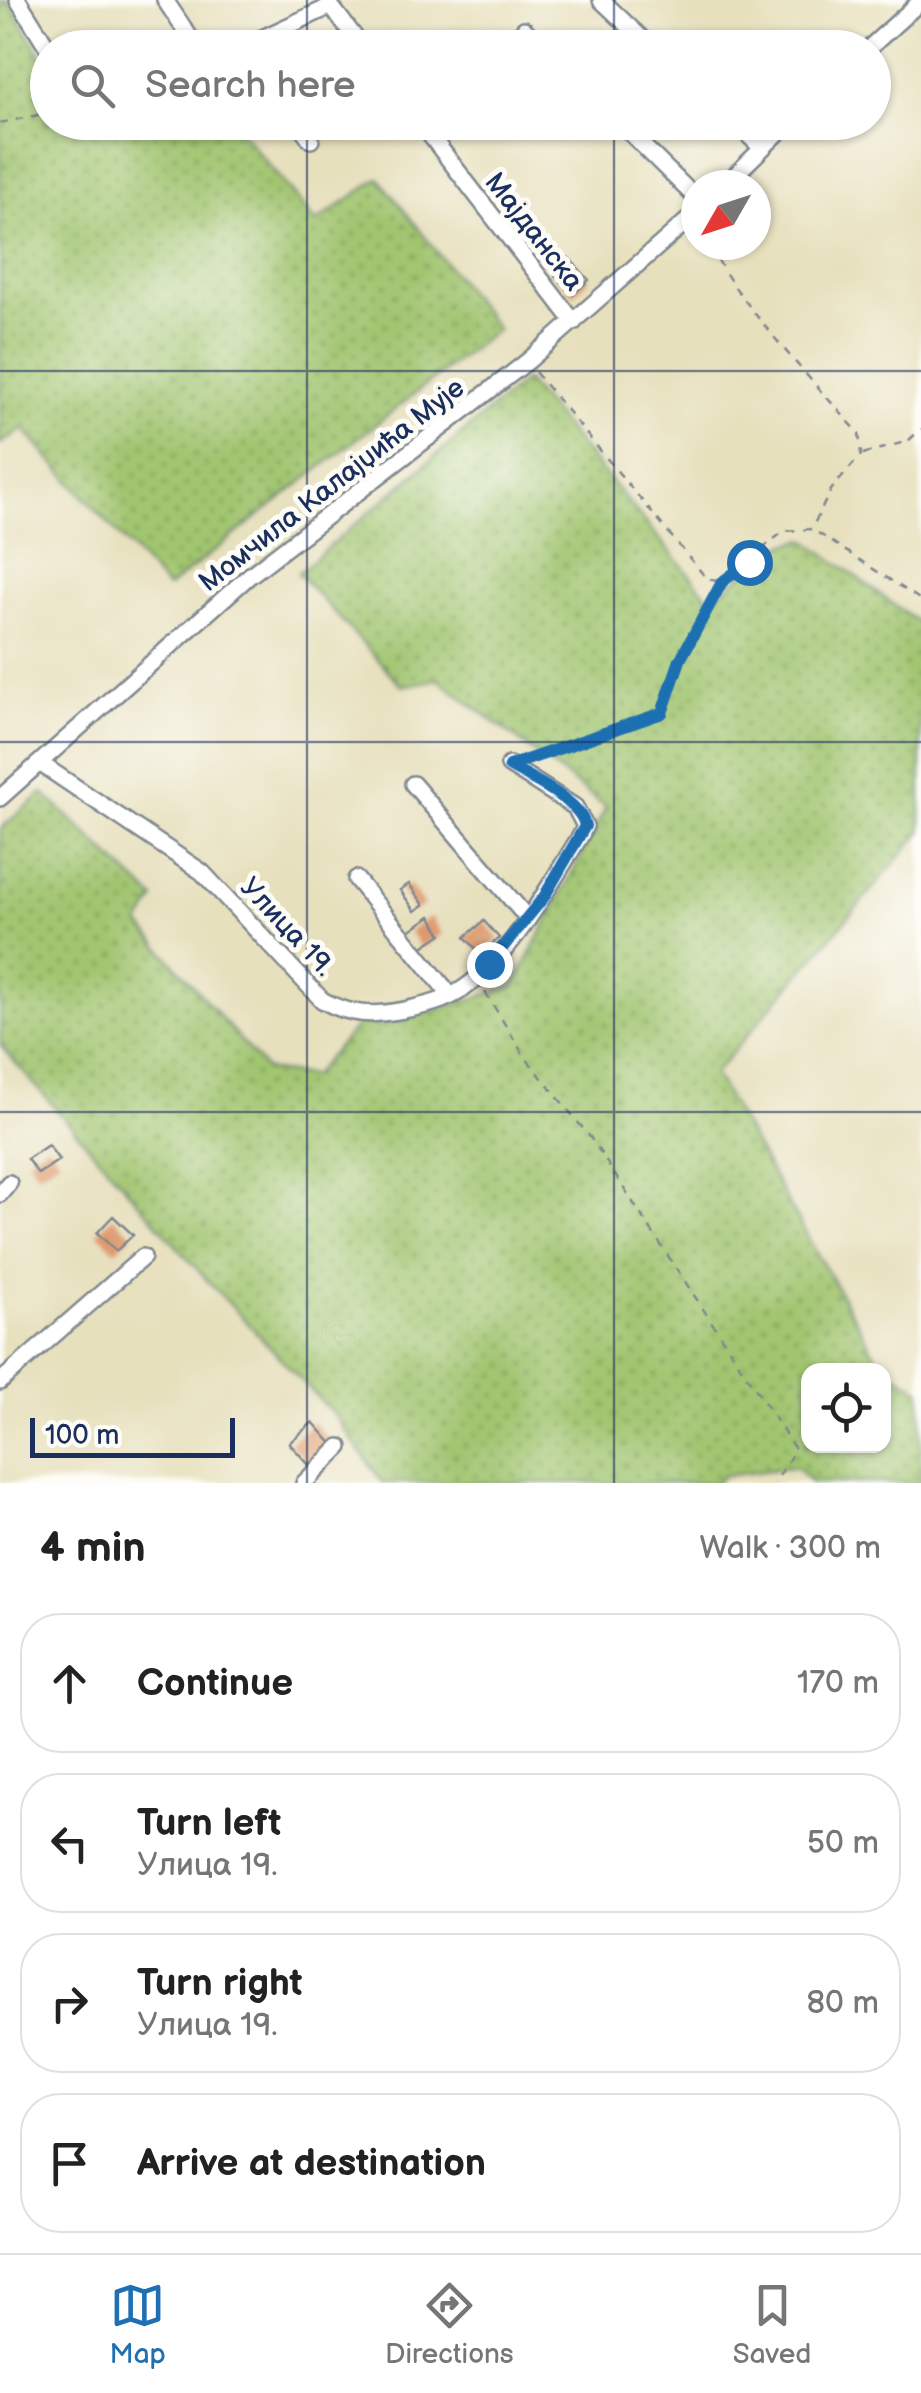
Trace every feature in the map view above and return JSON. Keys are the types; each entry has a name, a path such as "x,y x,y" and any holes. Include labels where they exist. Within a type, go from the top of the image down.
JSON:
{"street":[{"path":"18,0 37,30"},
{"path":"165,0 185,30"},
{"path":"601,0 633,30"},
{"path":"889,30 921,1"},
{"path":"276,30 329,3 349,30"},
{"name":"Мајданска","path":"434,140 574,322"},
{"path":"637,140 681,183"},
{"path":"753,140 762,148"},
{"path":"740,170 770,140"},
{"name":"Момчила Калајџића Мује","path":"0,798 249,576 528,361 681,226"},
{"name":"Улица 19.","path":"41,764 202,872 310,991 352,1014 382,1014 451,996 476,977 528,918 585,826 575,807 509,766"},
{"path":"412,784 528,918"},
{"path":"356,879 451,996"},
{"path":"0,1382 143,1257"},
{"path":"304,1483 340,1447"}],"path":[{"path":"0,123 30,116"},
{"path":"718,260 734,285 858,433 861,455"},
{"path":"528,361 707,579 722,582"},
{"path":"812,529 830,490 861,455 908,441 921,429"},
{"path":"509,766 662,713 680,660 722,582 784,531 812,529 921,600"},
{"path":"476,977 525,1057 590,1138 796,1449 775,1483"}],"green space":[{"path":"0,0 8,0 30,37 30,140 248,140 316,222 379,178 497,329 167,588 23,429 0,444"},
{"path":"525,380 711,600 777,547 805,539 921,625 921,832 714,1074 880,1363 801,1363 801,1453 891,1453 891,1371 921,1390 921,1483 812,1483 796,1467 723,1476 716,1483 383,1483 336,1417 204,1277 0,1045 0,829 43,793 155,899 140,924 266,1070 312,1076 361,1021 380,1027 514,986 606,807 438,679 402,686 298,573"}],"building":[{"path":"569,258 589,280 573,295 553,273"},
{"path":"409,884 424,905 415,911 400,890"},
{"path":"431,916 442,934 421,948 409,931"},
{"path":"484,921 499,938 481,954 465,937"},
{"path":"48,1145 59,1160 38,1174 27,1159"},
{"path":"113,1216 133,1235 116,1251 97,1233"},
{"path":"313,1422 334,1446 311,1467 289,1443"}],"route":[{"path":"489,964 544,897 585,826 575,807 509,766 662,713 680,660 722,582 749,562"}]}
